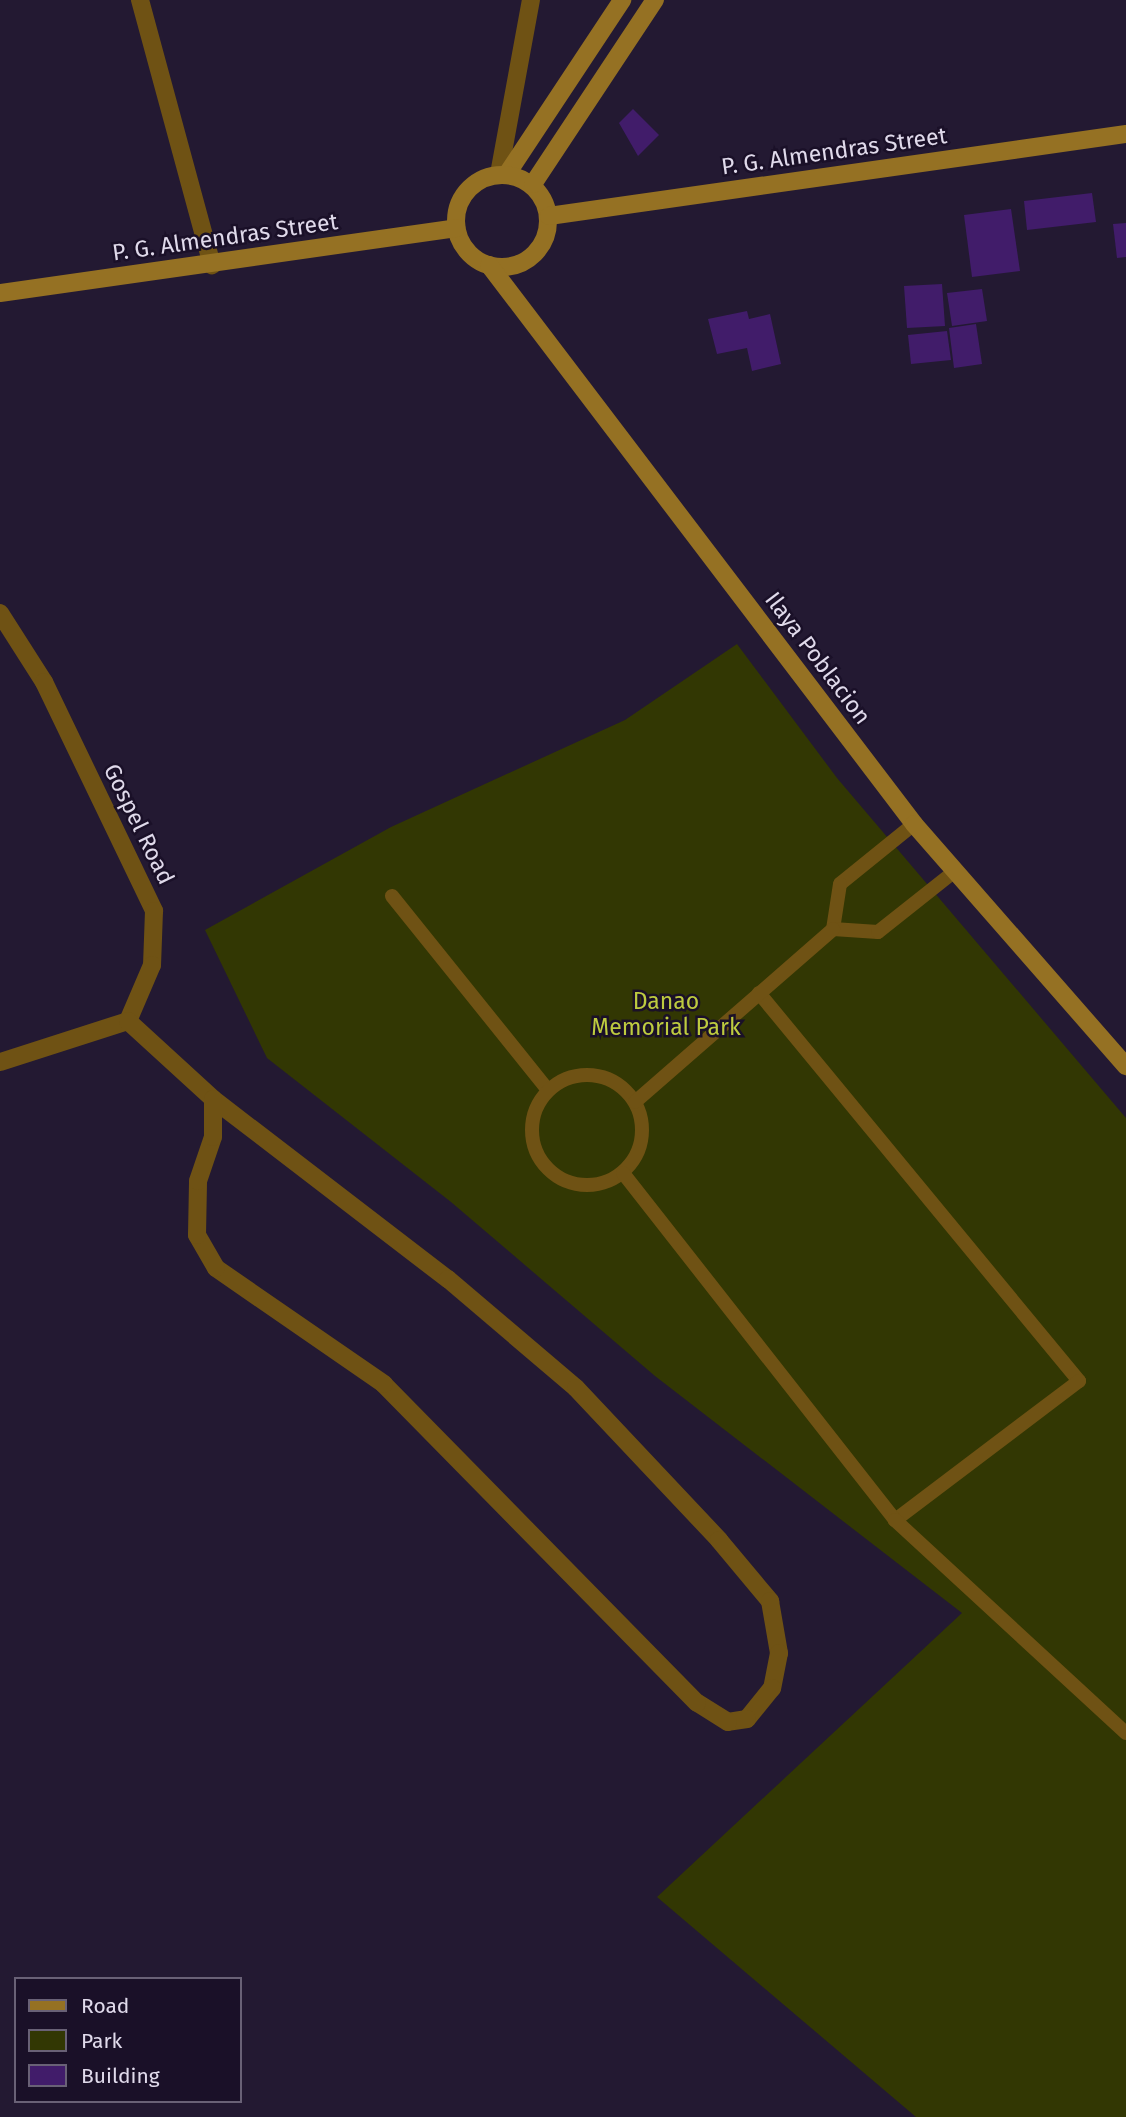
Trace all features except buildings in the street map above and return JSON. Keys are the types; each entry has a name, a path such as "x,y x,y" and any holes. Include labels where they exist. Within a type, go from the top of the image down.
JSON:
{"street":[{"path":"140,0 212,265"},
{"path":"503,174 531,0"},
{"path":"503,174 622,0"},
{"path":"533,184 655,0"},
{"name":"P. G. Almendras Street","path":"549,216 1126,134"},
{"path":"503,174 533,184 549,216 542,246 519,265 489,265 467,251 456,228 459,203 475,183 503,174"},
{"name":"P. G. Almendras Street","path":"0,293 212,265 456,228"},
{"name":"Ilaya Poblacion","path":"489,265 914,824 1126,1066"},
{"name":"Gospel Road","path":"0,613 44,682 154,911 152,965 128,1021"},
{"path":"0,1062 128,1021 213,1099 448,1279 576,1388 719,1540 770,1601 779,1653 772,1688 747,1719 728,1721 696,1703 384,1384 216,1268 198,1235 198,1181 213,1137 213,1099"}],"lane":[{"path":"635,1102 833,929 840,884 914,824"},
{"path":"833,929 878,932 955,871"},
{"path":"392,897 548,1090"},
{"path":"759,993 1079,1381 895,1520"},
{"path":"588,1074 623,1088 635,1102 642,1141 622,1173 585,1186 542,1163 532,1127 548,1090 588,1074"},
{"path":"622,1173 895,1520 1126,1733"}],"green space":[{"name":"Danao Memorial Park","path":"737,644 837,778 1126,1118 1126,2117 916,2117 657,1897 962,1613 655,1376 451,1202 267,1058 205,930 391,827 625,720"}]}
